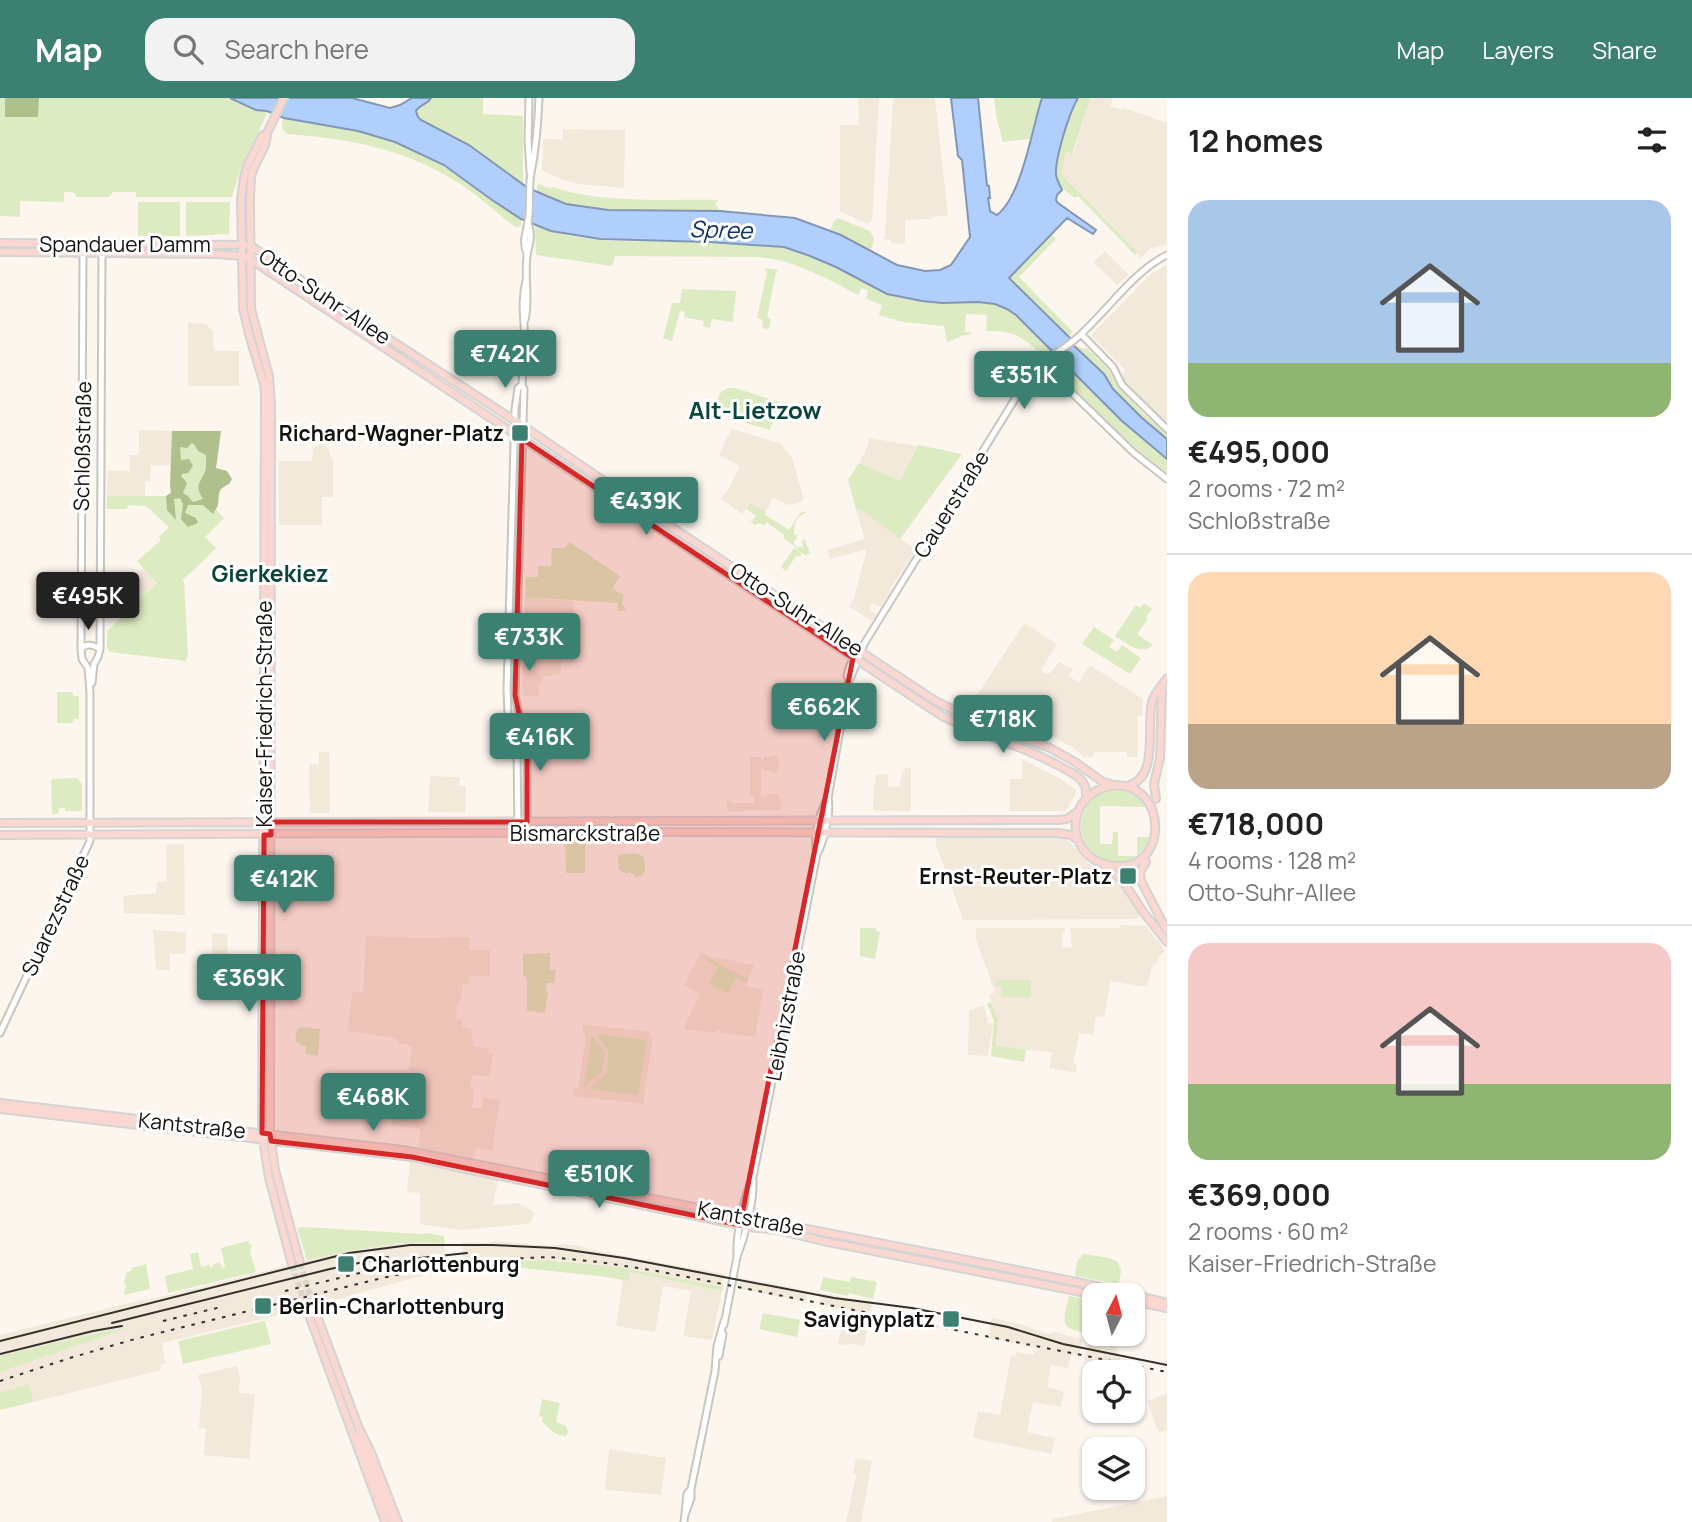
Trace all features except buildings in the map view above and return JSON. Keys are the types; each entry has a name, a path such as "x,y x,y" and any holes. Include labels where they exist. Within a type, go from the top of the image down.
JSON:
{"main road":[{"name":"Kaiser-Friedrich-Straße","path":"267,835 262,1136 281,1227 296,1264 275,1170 271,1138 265,395 263,378 243,310 251,177 267,139 267,132 284,98"},
{"name":"Spandauer Damm","path":"0,243 246,245"},
{"name":"Otto-Suhr-Allee","path":"246,245 952,710 1050,748 1103,782 1114,785"},
{"name":"Spandauer Damm","path":"0,252 246,257"},
{"name":"Otto-Suhr-Allee","path":"246,257 942,716 1037,753 1072,773 1085,786 1086,800"},
{"path":"1167,678 1153,696 1149,755 1143,775 1136,783 1100,789 1086,800 1077,812 1075,825 1078,840 1088,855 1121,878 1167,942"},
{"path":"1128,785 1145,791 1158,803 1154,784 1160,758 1162,686"},
{"path":"1153,696 1161,699"},
{"name":"Bismarckstraße","path":"0,823 1060,820 1077,812"},
{"name":"Bismarckstraße","path":"0,835 1061,833 1078,840"},
{"path":"1157,850 1141,869 1140,879 1167,931"},
{"path":"1103,864 1126,866 1150,858"},
{"name":"Kantstraße","path":"0,1103 412,1157 743,1226 777,1230 1082,1292"},
{"name":"Kantstraße","path":"0,1109 262,1136"},
{"name":"Kantstraße","path":"271,1138 413,1152 992,1265 1167,1303"},
{"path":"1145,1304 1167,1308"},
{"path":"309,1306 392,1522"},
{"path":"355,1428 360,1458 385,1522"},
{"path":"355,1428 370,1450 398,1522"}],"street":[{"path":"529,98 528,140 531,174"},
{"path":"518,833 523,821 527,751 515,695 522,385 524,324 527,312 527,254 524,247 528,227 530,181 538,136 539,98"},
{"name":"Schloßstraße","path":"83,243 81,649 90,692"},
{"name":"Schloßstraße","path":"90,835 90,692 94,664 100,649 102,243"},
{"name":"Cauerstraße","path":"856,660 1031,373 1081,334 1147,267 1167,255"},
{"path":"1081,334 1113,367 1118,381 1167,429"},
{"path":"1041,363 1132,451 1167,479"},
{"path":"522,385 518,388 514,434 507,701 515,737 523,821 527,833"},
{"path":"81,649 91,645 100,649"},
{"name":"Leibnizstraße","path":"685,1518 721,1346 737,1257 736,1245 745,1217 749,1185 817,854 816,841 829,803 849,679 847,676 849,667 856,660"},
{"path":"86,664 94,664"},
{"name":"Suarezstraße","path":"0,1033 90,841 90,835"}],"highlighted area":[{"path":"522,439 853,658 740,1225 412,1157 271,1141 270,1134 262,1133 264,835 271,835 271,822 527,822 527,751 515,695"}],"shaded area":[{"path":"858,98 879,98 872,221 867,224 840,211 840,125 859,125"},
{"path":"893,98 935,98 948,215 932,219 905,220 905,243 902,244 883,239"},
{"path":"1091,98 1113,98 1110,106 1167,123 1167,245 1151,248 1141,258 1061,174 1064,155 1066,150 1073,154"},
{"path":"563,129 625,130 624,188 578,184 542,170 543,139 563,141"},
{"path":"1105,251 1129,275 1117,285 1093,262"},
{"path":"1167,265 1167,424 1120,378 1125,369 1091,335 1152,273"},
{"path":"188,323 206,324 213,330 214,351 239,351 239,386 188,386"},
{"path":"733,429 781,444 792,458 804,499 788,505 773,497 766,512 750,503 742,514 721,499 740,466 719,455"},
{"path":"139,430 172,431 172,465 151,465 150,481 145,481 145,496 107,496 108,471 130,471 130,455 139,455"},
{"path":"870,438 917,446 900,482 859,463"},
{"path":"322,442 333,459 333,497 322,497 322,525 279,525 279,461 312,461 313,449"},
{"path":"856,509 916,550 881,607 873,603 869,610 876,614 872,621 849,607 867,549 830,559 827,550 865,539"},
{"path":"144,568 157,582 126,613 113,614 113,591 120,591 120,583"},
{"path":"525,597 574,601 573,615 566,624 566,633 575,642 574,661 563,660 561,674 542,677 539,696 523,696"},
{"path":"1024,623 1057,644 1041,670 1045,673 1050,673 1059,662 1073,669 1069,676 1079,683 1090,665 1143,699 1142,716 1137,716 1138,757 1127,757 1127,752 1094,752 1093,757 1084,757 1057,739 970,706"},
{"path":"319,752 329,752 330,813 310,813 309,764 319,764"},
{"path":"750,757 761,757 761,761 764,761 764,757 779,757 779,771 772,773 761,768 761,796 779,794 779,800 782,800 781,810 727,811 730,799 731,803 754,803 754,797 750,797"},
{"path":"1022,759 1076,790 1068,808 1064,811 1010,811 1010,779 1022,779"},
{"path":"905,768 911,768 911,811 873,811 876,774 889,775 887,786 899,787"},
{"path":"430,776 460,777 459,786 466,786 465,812 428,812"},
{"path":"936,838 1064,838 1088,863 1117,880 1139,918 964,920 936,845"},
{"path":"166,844 184,844 185,915 124,913 123,896 156,893 157,882 167,881"},
{"path":"1121,925 1146,926 1165,951 1156,964 1153,964 1147,987 1111,981 1104,1017 1096,1016 1093,1035 1076,1033 1079,1035 1073,1063 1077,1064 1076,1073 1049,1068 1052,1052 996,1045 998,1019 989,995 995,992 976,940 976,928 1065,928 1062,933 1062,948 1072,947 1070,928 1120,928"},
{"path":"153,930 186,932 186,953 170,954 170,970 156,970"},
{"path":"212,933 227,934 229,994 213,994"},
{"path":"366,936 469,937 469,950 490,950 490,977 470,975 469,985 463,984 456,1019 462,1020 461,1027 471,1028 473,1046 489,1049 488,1053 493,1053 490,1077 472,1075 470,1088 474,1089 472,1108 482,1107 483,1098 500,1100 492,1151 476,1148 473,1160 435,1154 433,1151 419,1148 420,1129 392,1125 392,1115 402,1116 405,1096 414,1097 416,1078 422,1079 423,1072 409,1070 412,1046 397,1043 397,1038 347,1031 353,992 363,992"},
{"path":"701,952 714,958 754,965 746,986 763,990 755,1037 721,1033 721,1030 716,1030 716,1033 684,1029 699,994 684,985"},
{"path":"983,1005 988,1017 987,1022 993,1024 988,1056 968,1055 969,1011"},
{"path":"583,1024 650,1032 649,1037 653,1037 643,1104 573,1096 575,1088 578,1088 586,1035 583,1034"},
{"path":"410,1161 422,1161 498,1180 493,1205 518,1203 535,1213 527,1224 461,1230 420,1224 420,1193 407,1192"},
{"path":"442,1241 446,1269 292,1312 162,1343 165,1363 160,1365 161,1370 34,1402 29,1384 0,1392 0,1372 123,1329 0,1356 0,1335 345,1251 389,1244"},
{"path":"462,1242 580,1246 725,1274 723,1286 617,1267 556,1260 487,1263 464,1267"},
{"path":"629,1272 722,1291 712,1340 683,1336 691,1291 663,1286 655,1332 616,1326 623,1280 628,1281"},
{"path":"741,1278 808,1291 806,1302 739,1289"},
{"path":"821,1293 873,1302 870,1314 819,1304"},
{"path":"844,1315 869,1320 864,1346 838,1344"},
{"path":"993,1318 1048,1334 1055,1332 1081,1339 1079,1356 1071,1355 1068,1368 1051,1365 1047,1387 1064,1392 1061,1407 1033,1402 1027,1432 1055,1438 1051,1454 973,1438 978,1411 1000,1415 1011,1355 1015,1356 1016,1352 1033,1355 1039,1348 989,1338"},
{"path":"1088,1346 1113,1346 1121,1360 1084,1360"},
{"path":"237,1366 239,1393 255,1394 249,1459 204,1455 206,1429 199,1428 202,1389 198,1375"},
{"path":"1167,1394 1167,1430 1159,1433 1147,1401"},
{"path":"609,1449 666,1458 661,1495 605,1490"},
{"path":"857,1458 872,1461 861,1522 846,1522 856,1476 853,1472"},
{"path":"1167,1496 1167,1522 1052,1522 1053,1519"}],"green space":[{"path":"0,98 230,98 256,110 267,111 241,167 232,197 136,197 136,192 113,192 109,197 77,197 73,192 64,192 64,202 20,201 20,217 0,216"},
{"path":"5,98 39,98 38,117 5,117"},
{"path":"431,98 483,98 483,114 523,116 523,184 469,145 417,117 416,111"},
{"path":"994,98 1042,98 1030,139 1003,142"},
{"path":"1078,98 1091,98 1072,154 1066,151 1061,174 1135,250 1135,255 1078,196 1075,198 1058,182 1056,171 1060,150 1066,126"},
{"path":"284,118 358,131 395,142 444,165 521,219 521,226 517,228 465,187 437,170 375,147 287,134 282,127"},
{"path":"539,184 551,189 552,187 613,198 719,200 715,203 720,211 610,210 580,206 551,199 537,192"},
{"path":"138,202 180,202 180,236 138,236"},
{"path":"186,202 230,202 229,234 186,236"},
{"path":"838,218 870,231 874,239 871,252 830,231"},
{"path":"535,226 570,236 608,241 709,242 784,247 836,267 887,294 927,302 998,306 1016,315 1122,421 1167,459 1167,473 1108,423 1053,368 1056,365 1041,352 1015,335 1003,331 986,331 987,315 966,314 965,332 971,334 947,343 944,326 903,322 879,315 882,305 866,299 868,291 862,288 858,295 785,262 759,257 615,256 612,266 536,255"},
{"path":"1052,235 1056,239 1019,277 1073,332 1068,336 1009,277"},
{"path":"764,268 779,270 776,272 767,317 771,319 769,329 762,328 763,320 757,318 767,272"},
{"path":"682,289 736,291 733,322 712,319 710,328 703,326 704,321 684,317 685,312 680,311 672,341 663,338 672,303 680,303"},
{"path":"1076,346 1087,348 1107,368 1119,388 1167,434 1167,439 1113,389 1104,374"},
{"path":"728,388 779,402 770,430 730,417 718,407 718,396"},
{"path":"172,431 221,431 211,504 224,518 205,537 216,548 182,581 188,654 186,661 110,652 107,648 107,631 157,583 137,561 161,540 159,537 169,527 146,506 128,505 127,509 107,509 107,496 166,496 172,492"},
{"path":"172,431 221,431 216,468 227,471 232,479 220,490 218,506 213,514 203,505 188,505 185,513 196,518 198,523 188,527 181,519 183,504 180,498 174,499 176,520 167,510 166,496 171,493","holes":["194,444 198,451 206,455 206,468 199,486 203,499 193,502 183,493 187,483 181,476 188,473 193,466 189,459 181,460 180,447 187,448"]},
{"path":"918,445 962,454 900,539 856,509 848,480 859,463 900,481"},
{"path":"750,503 789,530 800,513 806,511 796,521 794,535 797,535 797,538 793,542 797,547 803,547 802,540 805,539 810,554 805,555 799,551 802,556 796,556 786,571 781,567 794,548 799,550 766,522 765,526 759,523 755,525 746,519 752,522 756,516 746,509"},
{"path":"570,542 620,576 612,589 624,595 622,603 626,611 618,611 618,603 525,597 526,577 538,577 538,566 551,566 552,548 565,548"},
{"path":"1144,603 1152,609 1137,634 1153,645 1139,649 1115,636 1136,605 1140,608"},
{"path":"1094,627 1114,640 1109,647 1117,652 1122,645 1141,658 1130,674 1082,644"},
{"path":"57,692 72,692 74,696 79,696 79,719 74,719 72,723 57,723"},
{"path":"77,778 82,784 82,811 65,811 65,808 59,808 58,814 52,814 51,781"},
{"path":"1118,789 1134,793 1149,807 1100,806 1100,844 1112,844 1113,832 1118,832 1118,856 1137,856 1137,837 1151,837 1150,809 1153,813 1153,840 1146,851 1135,860 1120,863 1104,860 1092,852 1084,841 1081,828 1083,815 1089,803 1101,794"},
{"path":"565,842 585,842 585,873 566,873"},
{"path":"621,854 637,854 642,857 645,869 642,876 634,877 635,875 629,872 627,874 619,870 618,857"},
{"path":"860,928 876,928 876,931 880,932 875,959 860,956"},
{"path":"550,953 550,970 556,970 554,983 547,983 545,1013 527,1011 527,978 523,975 523,954"},
{"path":"706,957 748,979 747,982 736,977 728,993 709,983 718,967 704,960"},
{"path":"996,980 1031,980 1031,997 1002,997 1002,986 996,986"},
{"path":"991,1002 998,1019 996,1045 1026,1050 1024,1062 991,1056 994,1021 987,1004"},
{"path":"297,1029 320,1029 318,1056 305,1054 306,1047 295,1041"},
{"path":"596,1034 647,1040 638,1095 589,1089 606,1074 609,1051"},
{"path":"592,1036 605,1052 602,1072 583,1088"},
{"path":"297,1228 426,1233 444,1236 445,1243 393,1244 307,1260"},
{"path":"248,1241 252,1244 250,1251 256,1272 168,1293 165,1276 193,1269 190,1254 198,1252 201,1267 213,1267 213,1264 220,1262 222,1268 225,1267 221,1248"},
{"path":"1084,1254 1118,1262 1121,1271 1119,1283 1075,1276 1077,1261"},
{"path":"548,1260 617,1267 723,1286 722,1291 630,1272 628,1281 493,1265 468,1272 465,1267 487,1263"},
{"path":"146,1264 150,1289 124,1295 126,1273"},
{"path":"823,1277 850,1282 851,1277 877,1282 873,1299 820,1290"},
{"path":"1069,1296 1082,1299 1082,1332 1068,1327 1065,1319"},
{"path":"763,1313 800,1320 797,1337 759,1329"},
{"path":"265,1321 271,1344 183,1364 178,1341"},
{"path":"128,1328 0,1372 0,1356"},
{"path":"29,1384 34,1402 0,1410 0,1392"},
{"path":"542,1399 560,1403 556,1422 566,1426 566,1436 555,1433 542,1421 543,1417 539,1416"}],"water":[{"name":"Spree","path":"230,98 352,98 390,108 412,98 431,98 416,111 421,120 469,145 528,188 566,204 608,210 720,211 795,218 841,235 897,265 925,271 940,270 951,265 970,237 962,160 958,156 951,98 978,98 990,211 997,215 1006,206 1020,178 1042,98 1078,98 1067,124 1058,158 1056,175 1062,190 1056,200 1096,230 1093,234 1067,218 1009,278 1104,374 1113,389 1167,439 1167,459 1122,421 1016,315 995,304 942,303 887,294 836,267 784,247 600,239 551,231 521,219 444,165 395,142 358,131 284,118 256,110"}],"tunnel":[{"path":"300,1263 313,1305"},
{"path":"292,1265 306,1307"}],"tram line":[{"path":"0,1341 349,1253 410,1245 492,1245 555,1248 624,1258 834,1298 912,1308 1008,1327 1063,1344 1167,1365"},
{"path":"377,1266 467,1253"},
{"path":"112,1323 388,1257"},
{"path":"0,1354 122,1326"}],"railway":[{"path":"0,1381 135,1339 382,1278 446,1265 549,1257 657,1271 1167,1372"},
{"path":"285,1291 360,1273"},
{"path":"163,1321 221,1307"}],"place":[{"name":"Richard-Wagner-Platz","path":"520,433"},
{"name":"Ernst-Reuter-Platz","path":"1128,876"},
{"name":"Charlottenburg","path":"346,1264"},
{"name":"Berlin-Charlottenburg","path":"263,1306"},
{"name":"Savignyplatz","path":"951,1319"}],"district":[{"name":"Alt-Lietzow","path":"755,409"},
{"name":"Gierkekiez","path":"270,573"}]}
